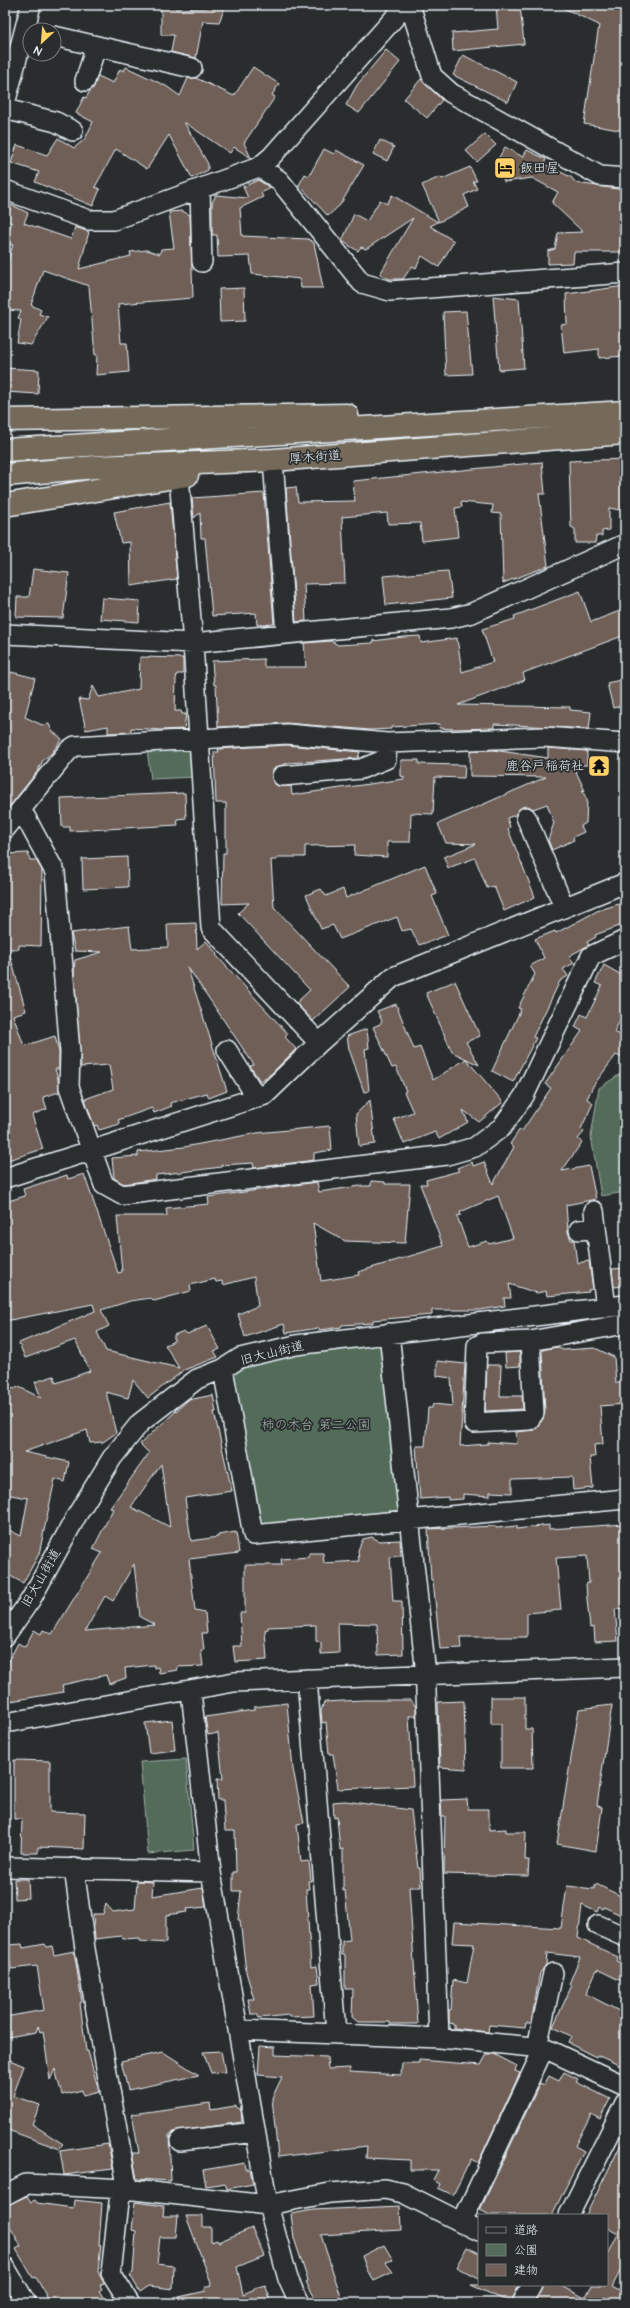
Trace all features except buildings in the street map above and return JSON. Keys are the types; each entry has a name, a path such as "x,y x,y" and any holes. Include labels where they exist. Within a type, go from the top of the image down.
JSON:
{"highway":[{"name":"厚木街道","path":"5,450 625,412"},
{"path":"5,420 461,414 566,416"},
{"name":"厚木街道","path":"5,475 96,467 273,460 625,433"},
{"path":"5,505 273,460"}],"street":[{"path":"29,22 31,5"},
{"path":"5,190 89,220 114,220 259,167 272,157 397,15 410,5 432,76 451,93 600,176 625,178"},
{"path":"62,38 192,68"},
{"path":"85,82 96,47"},
{"path":"5,104 22,49"},
{"path":"5,110 56,122 73,131"},
{"path":"259,167 279,180 362,283 390,291 625,273"},
{"path":"200,189 202,262"},
{"path":"273,460 286,634"},
{"path":"179,477 193,642 211,928 319,1043"},
{"path":"5,634 193,642 451,618 472,613 625,544"},
{"path":"5,829 69,750 75,746 287,734 387,743 545,736 625,743"},
{"path":"282,776 356,770 373,766 386,759 387,743"},
{"path":"21,811 55,872 62,975 70,1052 69,1087 104,1184 122,1195 447,1155 475,1147 502,1128 524,1096 591,956 625,940"},
{"path":"535,825 564,907"},
{"path":"5,1178 265,1095 319,1043 393,977 625,883"},
{"path":"227,1050 257,1098"},
{"path":"590,1223 606,1308"},
{"name":"旧大山街道","path":"5,1636 30,1599 91,1491 112,1458 140,1423 198,1379 223,1369 240,1358 296,1345 625,1306"},
{"path":"530,1341 534,1413 529,1420 474,1423 477,1346 483,1343 530,1341 625,1324"},
{"path":"389,1333 425,1674 440,2038"},
{"path":"223,1369 253,1535 625,1499"},
{"path":"5,1723 190,1692 234,1682 625,1667"},
{"path":"306,1679 336,2033"},
{"path":"190,1692 211,1872 268,2205 288,2279 299,2303"},
{"path":"5,1867 211,1872"},
{"path":"74,1868 85,1949 126,2180 125,2189 119,2202 111,2273 130,2303"},
{"path":"598,1925 625,1937"},
{"path":"462,2222 541,2048 553,1973"},
{"path":"239,2030 440,2038 541,2048 625,2086"},
{"path":"570,2214 625,2103"},
{"path":"180,2141 255,2132"},
{"path":"5,2195 26,2184 125,2189 268,2205 330,2193 385,2189 403,2193 478,2230"},
{"path":"5,2267 26,2303"},
{"path":"522,2303 531,2286"}],"green space":[{"path":"180,746 192,752 195,777 151,779 147,750"},
{"path":"625,1071 625,1192 601,1196 591,1136 599,1088"},
{"name":"柿の木台 第二公園","path":"389,1333 408,1520 253,1535 223,1369"},
{"path":"186,1759 194,1850 148,1854 140,1762"}],"place":[{"name":"飯田屋","path":"505,168"},
{"name":"鹿谷戸稲荷社","path":"599,766"}]}
